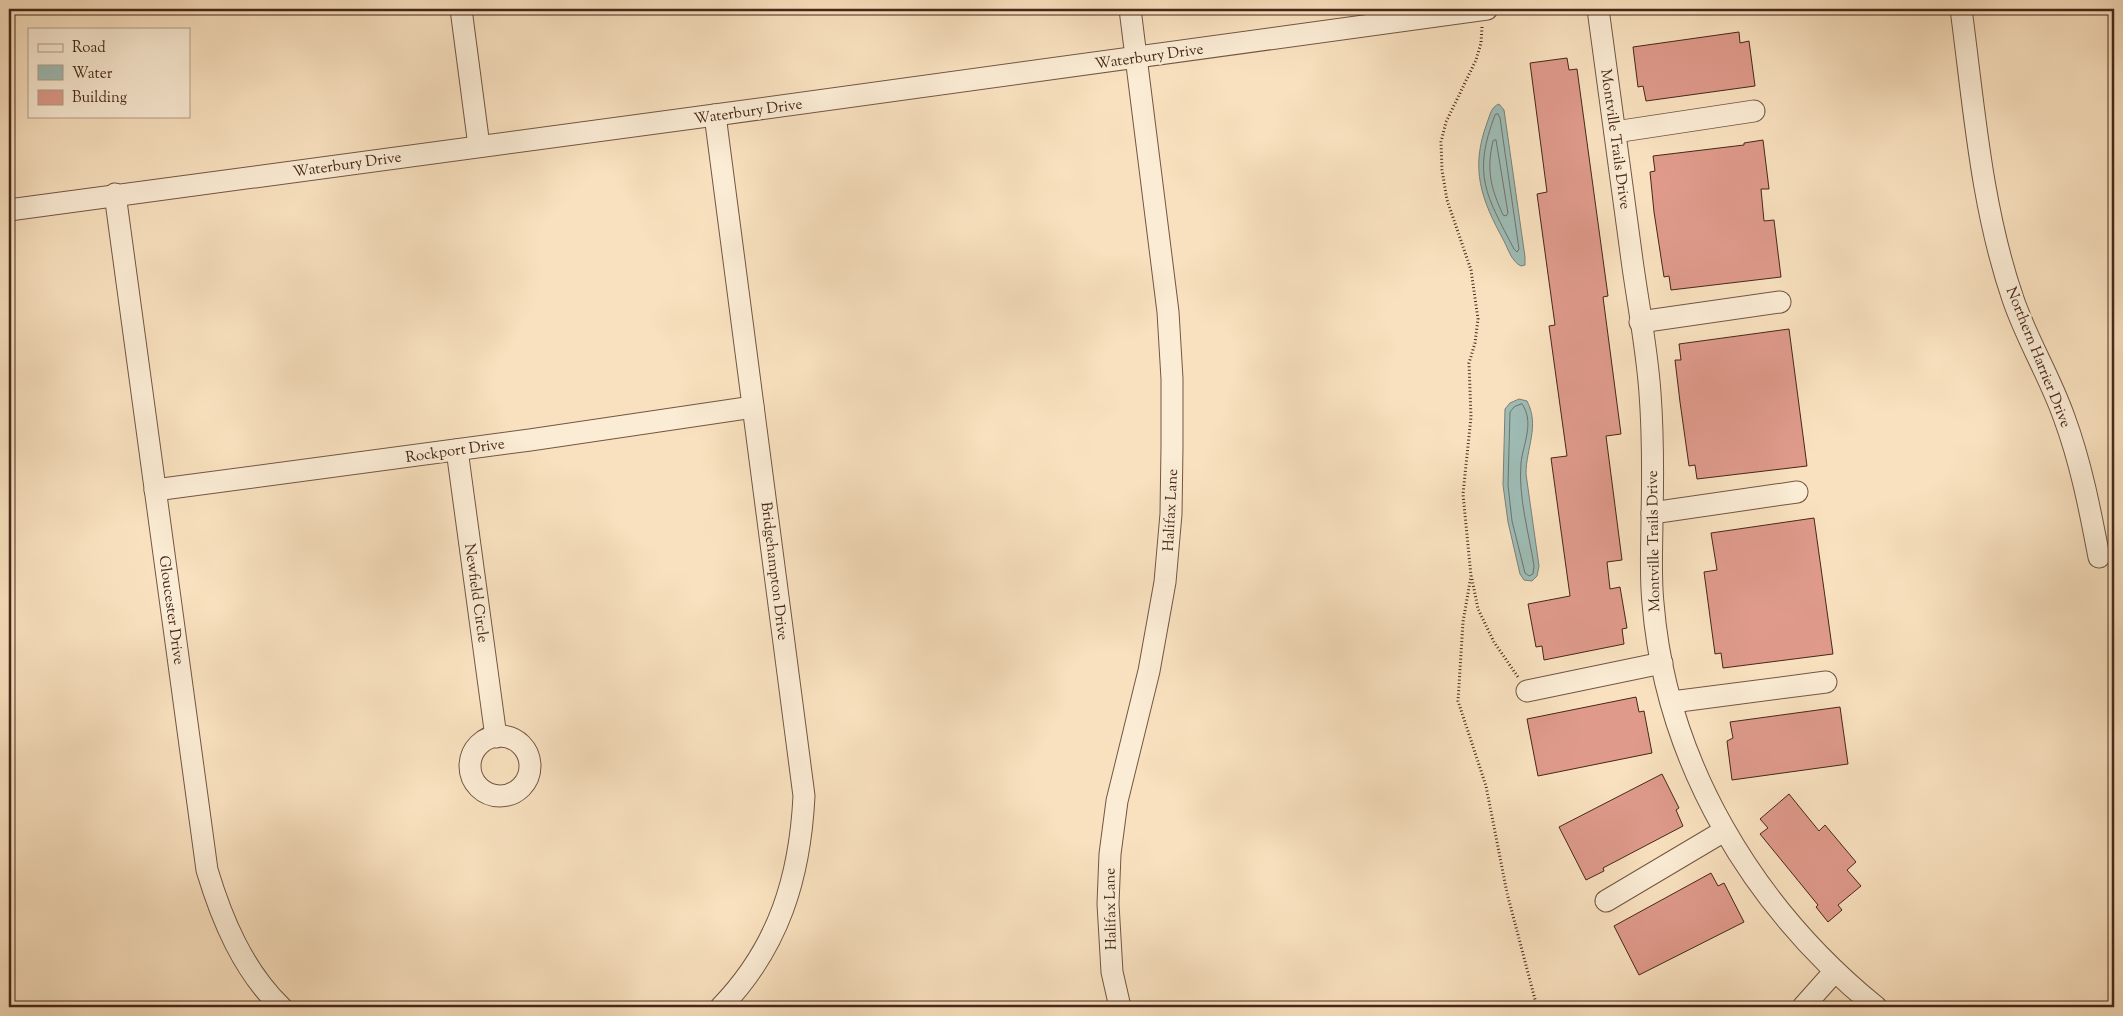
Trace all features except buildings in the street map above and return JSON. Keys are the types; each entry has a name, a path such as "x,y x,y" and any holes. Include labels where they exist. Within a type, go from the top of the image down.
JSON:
{"street":[{"path":"461,9 479,146"},
{"name":"Halifax Lane","path":"1120,1007 1112,972 1108,904 1110,854 1117,801 1150,671 1165,582 1171,514 1172,447 1172,380 1168,312 1130,9"},
{"name":"Waterbury Drive","path":"9,210 115,194 1136,58 1443,12 1487,9"},
{"name":"Montville Trails Drive","path":"1598,9 1650,390 1652,603 1662,663 1672,702 1694,767 1724,831 1754,878 1798,933 1835,971 1876,1007"},
{"name":"Northern Harrier Drive","path":"1961,9 1984,188 1994,237 2013,300 2064,416 2082,473 2099,557"},
{"path":"1615,132 1754,111"},
{"name":"Bridgehampton Drive","path":"715,115 804,796 802,832 796,869 771,938 752,970 721,1007"},
{"name":"Gloucester Drive","path":"115,194 207,870 218,905 232,939 252,971 281,1007"},
{"path":"1640,322 1780,302"},
{"name":"Rockport Drive","path":"155,490 457,450 754,407"},
{"name":"Newfield Circle","path":"457,450 496,737"},
{"path":"1652,513 1797,492"},
{"path":"1527,691 1662,663"},
{"path":"1672,702 1826,682"},
{"path":"1606,901 1724,831"},
{"path":"1803,1007 1835,971"}],"path":[{"path":"1483,9 1481,42 1476,60 1446,122 1441,154 1447,200 1472,270 1478,319 1469,363 1471,417 1463,494 1471,576 1478,609 1494,642 1527,691"},
{"path":"1471,576 1463,622 1458,701 1486,786 1507,893 1537,1007"}],"water":[{"path":"1499,104 1504,110 1525,257 1525,265 1521,266 1513,258 1496,226 1480,184 1479,155 1482,140 1491,112"},
{"path":"1519,399 1527,401 1532,419 1526,474 1539,566 1537,576 1532,581 1524,580 1520,574 1508,522 1503,485 1505,409 1510,403"}]}
